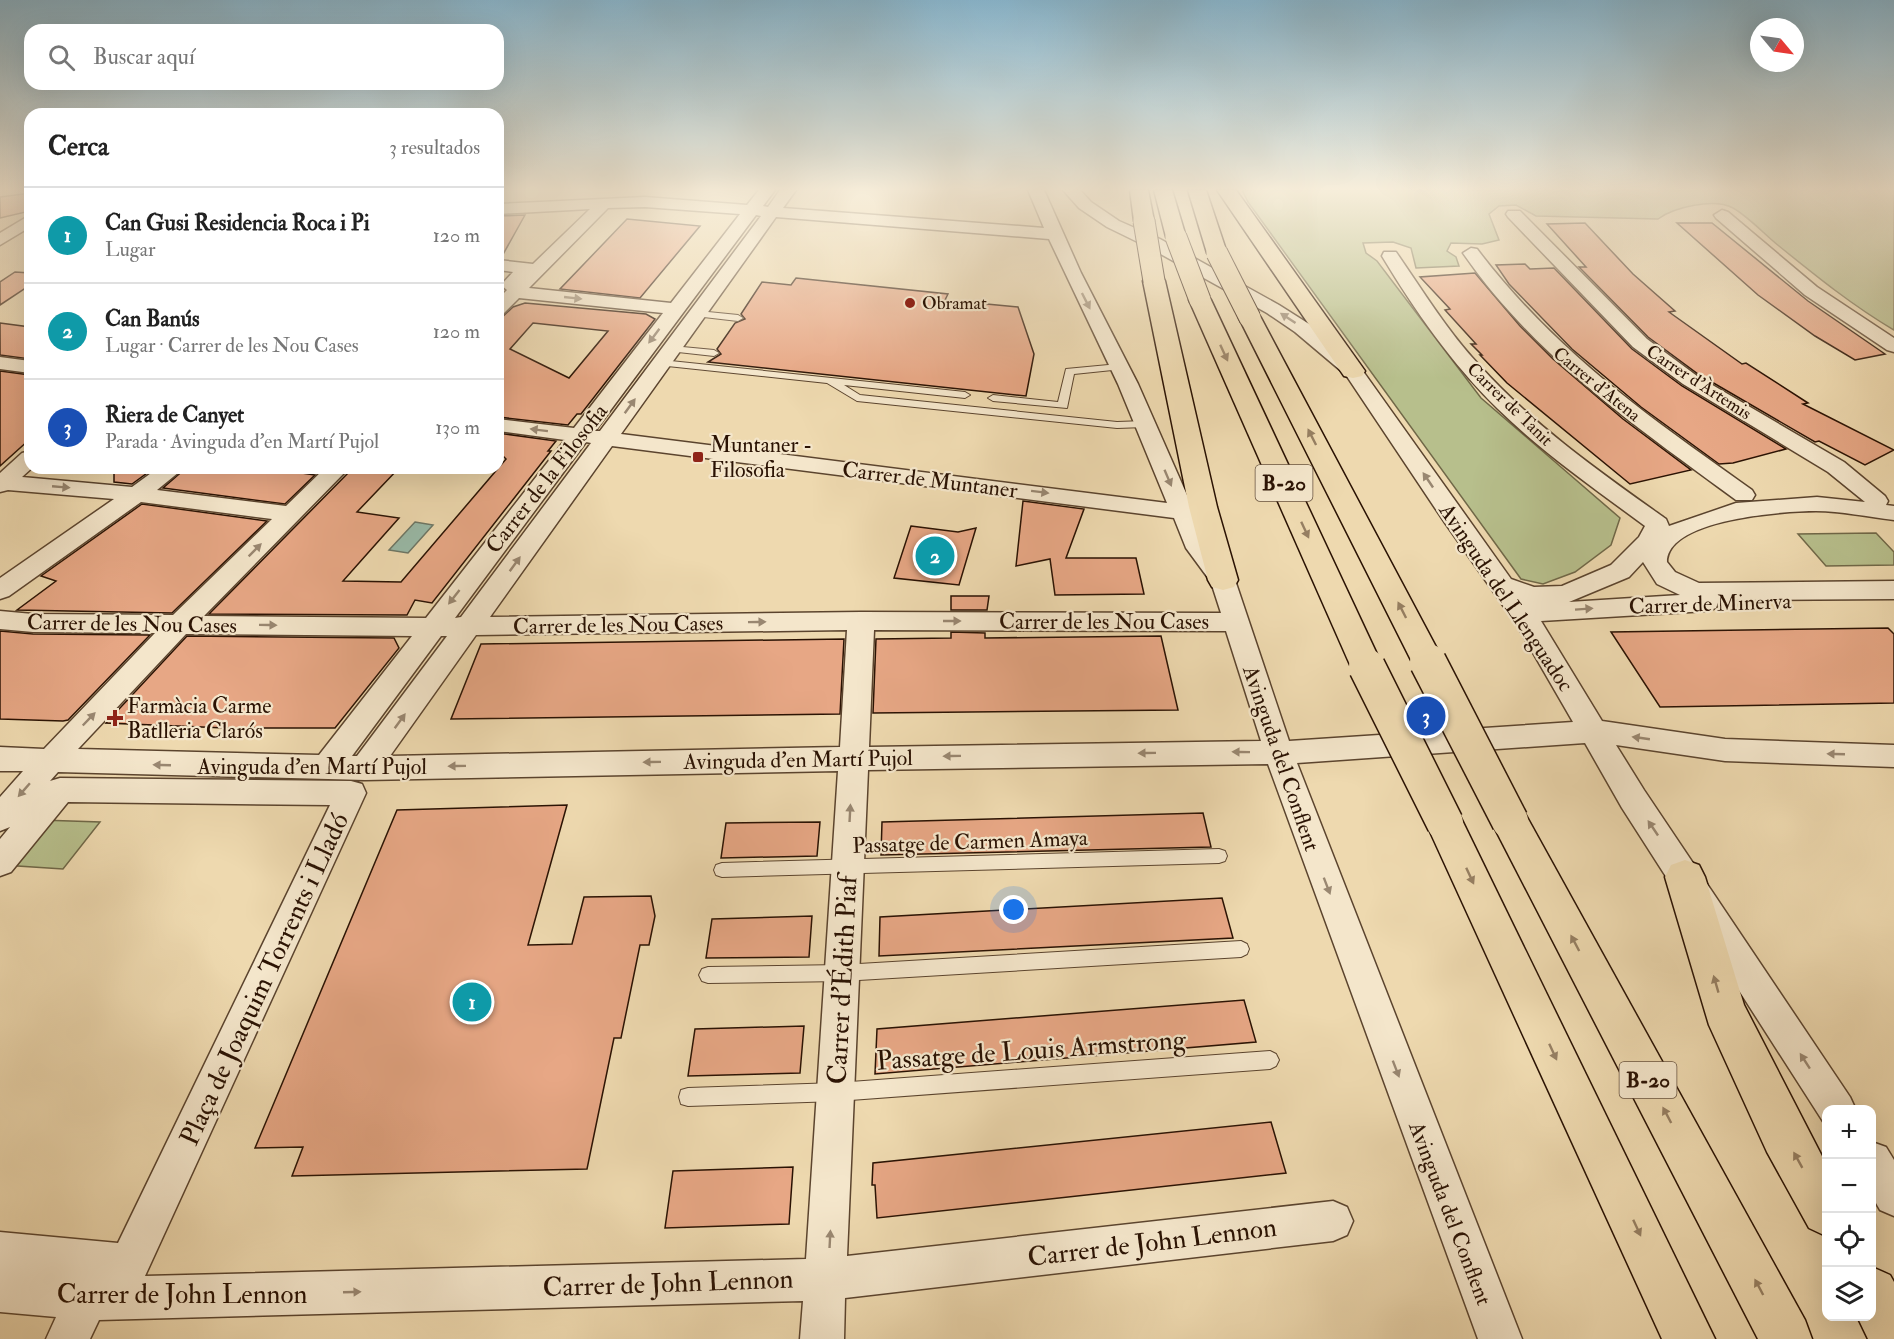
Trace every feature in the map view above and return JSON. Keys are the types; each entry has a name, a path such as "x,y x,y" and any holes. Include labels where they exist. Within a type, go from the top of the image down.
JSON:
{"highway":[{"path":"1149,252 1203,507 1223,580"},
{"name":"B-20","path":"1182,252 1200,300 1368,666 1445,823 1689,1339"},
{"name":"B-20","path":"1217,252 1510,821 1786,1339"},
{"path":"1270,252 1353,371"},
{"path":"1685,877 1724,1010 1784,1135 1822,1202"},
{"path":"1876,1300 1894,1334"}],"street":[{"path":"506,294 551,252"},
{"name":"Carrer de la Filosofia","path":"326,768 675,309 722,252"},
{"name":"Carrer de la Filosofia","path":"365,768 698,314 735,252"},
{"name":"Avinguda del Conflent","path":"1063,252 1119,367 1198,548 1223,580 1277,753 1500,1339"},
{"name":"Avinguda del Llenguadoc","path":"1171,252 1274,309 1302,328 1353,371 1528,621 1633,799 1834,1105"},
{"name":"Carrer d'Àrtemis","path":"1550,252 1640,343 1690,380 1836,467 1888,506"},
{"path":"1766,252 1811,291 1894,346"},
{"name":"Carrer d'Atena","path":"1470,253 1497,292 1552,349 1618,404 1744,495"},
{"name":"Carrer de Tanit","path":"1390,256 1438,329 1485,385 1546,442 1653,533"},
{"path":"504,266 527,268 506,294"},
{"path":"506,294 675,309"},
{"path":"0,363 24,366"},
{"name":"Carrer de Muntaner","path":"504,426 1141,505 1183,513"},
{"path":"1,483 24,463"},
{"path":"0,590 164,474"},
{"path":"0,818 49,762 181,624 332,474"},
{"path":"1,483 136,494 291,514"},
{"path":"1502,585 1532,596 1565,594 1620,571 1653,533 1688,509 1744,495 1798,495 1888,506"},
{"path":"1888,506 1818,504 1736,510 1680,529 1663,542 1655,557 1660,572 1666,578 1696,592 1894,590"},
{"path":"1653,533 1648,570 1670,602"},
{"path":"1620,571 1640,590 1670,602"},
{"name":"Carrer de Minerva","path":"1528,621 1543,612 1670,602 1894,599"},
{"name":"Carrer de les Nou Cases","path":"0,620 33,623 432,627 861,621 1237,622"},
{"name":"Carrer d'Édith Piaf","path":"822,1339 828,1279 861,621"},
{"name":"Avinguda d'en Martí Pujol","path":"0,759 365,768 853,758 1277,753 1594,731 1725,750 1894,756"},
{"name":"Plaça de Joaquim Torrents i Lladó","path":"0,862 60,790 351,793 129,1265 0,1252"},
{"path":"1876,1167 1894,1196"},
{"name":"Carrer de John Lennon","path":"0,1291 87,1299 828,1279 1333,1221"},
{"path":"68,1339 87,1299"}],"lane":[{"path":"698,314 738,318"},
{"path":"667,356 714,353"},
{"path":"667,356 830,381 965,395"},
{"path":"993,398 1063,406 1069,371 1119,367"},
{"path":"830,381 857,398 1117,425 1145,424"},
{"name":"Passatge de Carmen Amaya","path":"722,870 1219,856"},
{"path":"708,975 842,973 1241,949"},
{"name":"Passatge de Louis Armstrong","path":"688,1097 837,1092 1270,1060"}],"green space":[{"path":"1285,252 1366,252 1377,261 1481,398 1620,518 1611,545 1575,572 1543,584 1521,579"},
{"path":"1412,252 1449,252 1456,257 1459,266 1416,268"},
{"path":"1787,252 1894,252 1894,330 1864,311"},
{"path":"1876,533 1894,552 1894,565 1826,566 1798,534"},
{"path":"40,820 100,822 63,869 3,865"}],"shaded area":[{"path":"415,522 433,525 408,553 389,550"}],"building":[{"path":"595,252 678,252 640,298 560,289"},
{"path":"1573,252 1613,252 1633,274 1675,311 1669,312 1742,364 1746,363 1808,403 1803,404 1894,450 1865,465 1819,441 1815,442 1698,374 1648,337 1579,267 1586,267"},
{"path":"1710,252 1748,252 1808,301 1885,354 1855,360 1815,336 1758,295"},
{"path":"1525,264 1530,269 1554,268 1632,349 1682,386 1786,449 1733,463 1719,464 1641,407 1572,349 1509,284 1496,265"},
{"path":"15,272 24,273 24,289 0,305 0,282"},
{"path":"1475,273 1520,326 1553,359 1623,419 1691,470 1630,484 1507,383 1480,355 1482,355 1471,344 1476,344 1445,310 1450,309 1420,277"},
{"path":"796,278 948,294 945,300 1018,307 1034,354 1026,396 708,362 721,354 717,349 735,323 745,319 741,314 762,282 791,285"},
{"path":"525,303 646,314 655,319 581,414 577,414 568,425 504,418 504,315 513,307","holes":["533,323 608,331 569,378 510,349"]},
{"path":"0,323 24,326 24,358 0,355"},
{"path":"0,371 24,374 24,444 0,466"},
{"path":"504,434 556,441 548,451 551,451 432,603 415,600 407,615 209,614 347,474 393,474 357,512 399,518 343,581 401,582 493,474 504,474 506,459 504,457"},
{"path":"114,474 146,474 132,484 114,482"},
{"path":"179,474 315,475 285,504 163,488"},
{"path":"1023,501 1084,509 1066,558 1136,558 1144,594 1055,595 1050,559 1016,566"},
{"path":"142,504 267,521 172,613 17,610 56,581 41,576"},
{"path":"911,526 958,532 976,528 959,585 894,578"},
{"path":"951,596 989,596 987,610 951,610"},
{"path":"1888,628 1894,634 1894,703 1660,707 1611,632"},
{"path":"0,631 33,634 150,635 68,720 63,721 0,719"},
{"path":"951,632 985,633 985,638 1161,636 1178,710 873,713 876,639 951,638"},
{"path":"187,636 394,638 399,648 335,728 226,728 106,723"},
{"path":"844,639 840,714 451,719 481,644"},
{"path":"567,805 528,945 572,944 584,897 651,896 655,916 649,945 640,945 621,1038 614,1038 587,1169 292,1176 303,1147 255,1148 397,810"},
{"path":"1203,813 1211,847 881,855 882,822"},
{"path":"820,822 817,856 721,858 726,823"},
{"path":"1222,898 1233,938 879,956 880,917"},
{"path":"812,916 809,957 706,958 712,919"},
{"path":"1244,1000 1256,1042 875,1074 877,1029"},
{"path":"804,1026 800,1073 688,1076 695,1029"},
{"path":"1271,1122 1286,1173 877,1218 875,1185 872,1185 873,1163"},
{"path":"793,1167 789,1224 665,1228 673,1171"}],"place":[{"name":"Obramat","path":"910,303"},
{"name":"Muntaner - Filosofia","path":"698,457"},
{"name":"Can Banús","path":"935,556"},
{"name":"Riera de Canyet","path":"1426,716"},
{"name":"Farmàcia Carme Batlleria Clarós","path":"115,718"},
{"name":"Can Gusi Residencia Roca i Pi","path":"472,1002"}]}
